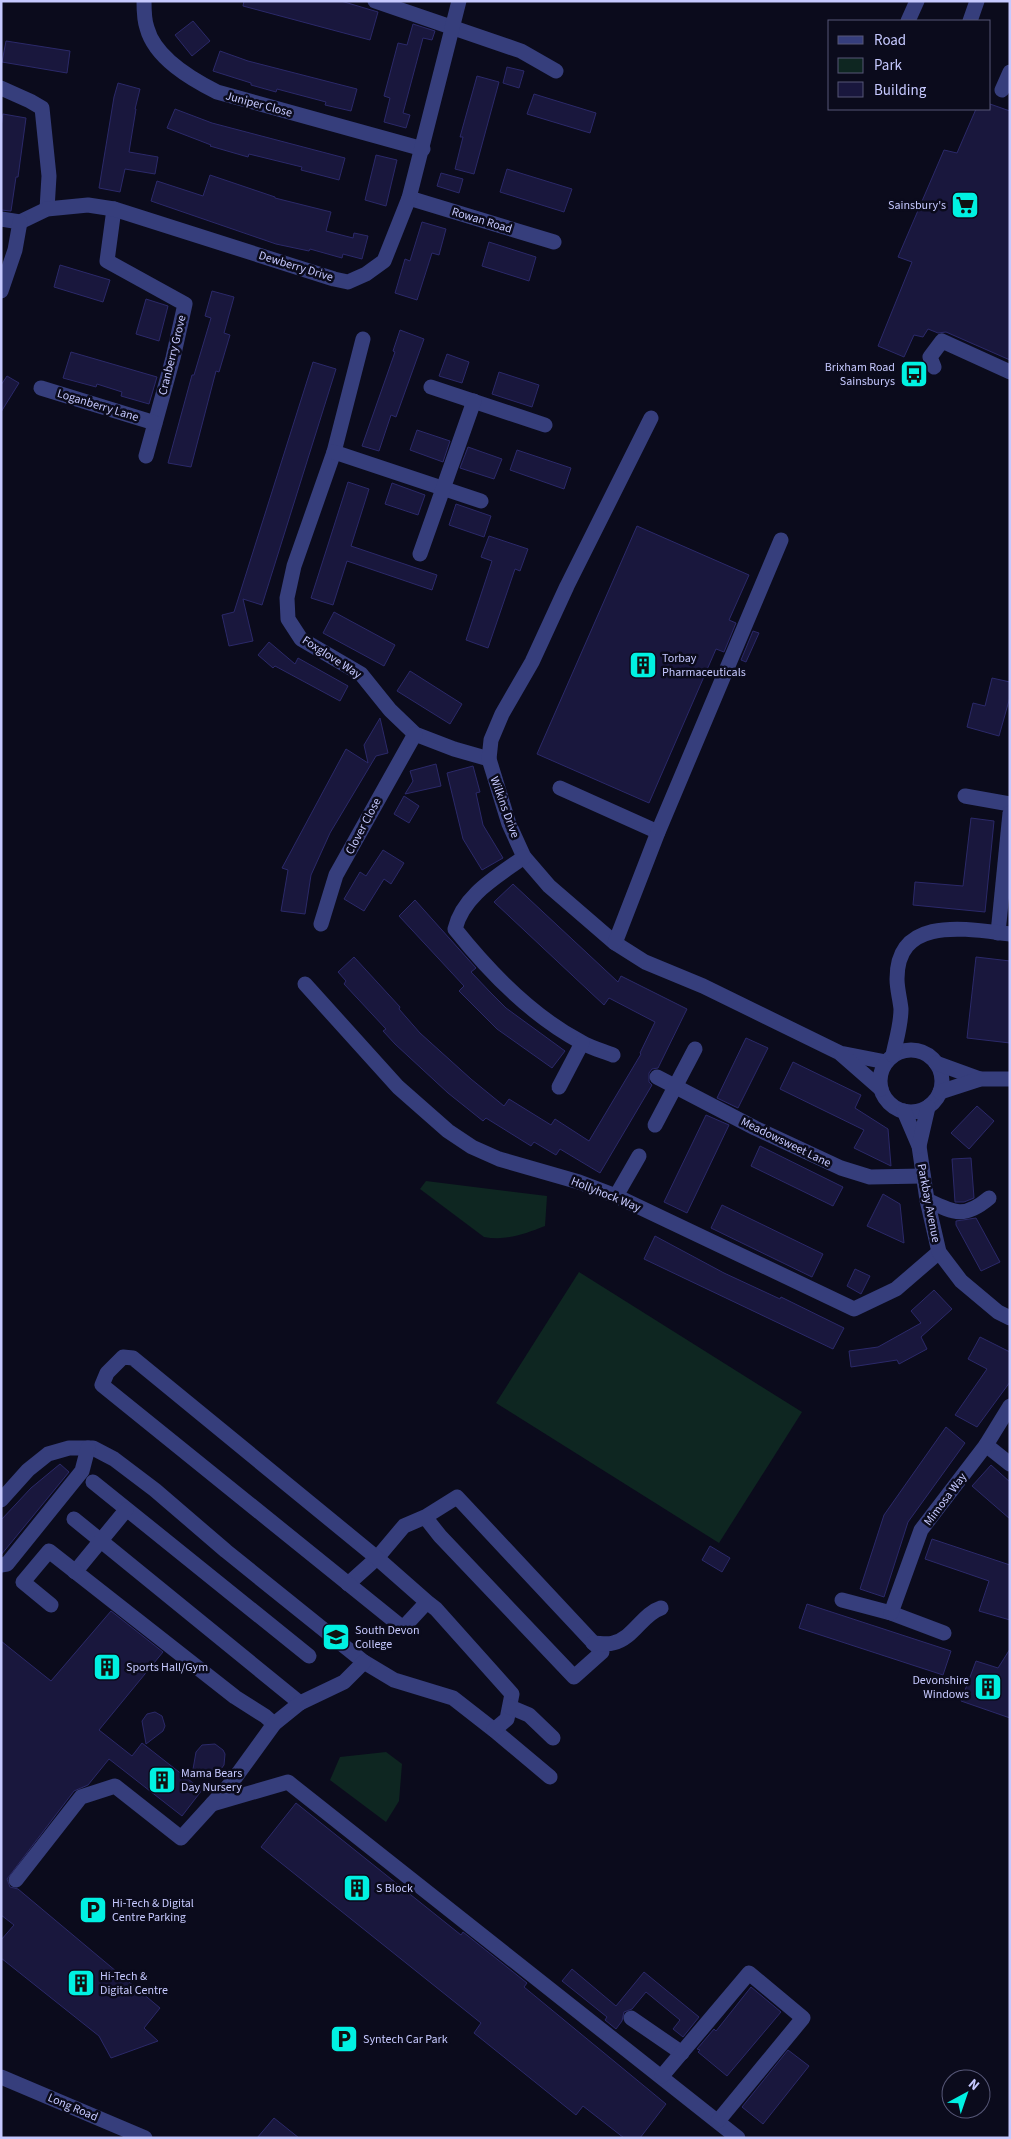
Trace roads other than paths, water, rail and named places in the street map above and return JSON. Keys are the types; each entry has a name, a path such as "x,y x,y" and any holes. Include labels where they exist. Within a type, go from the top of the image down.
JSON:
{"street":[{"name":"Juniper Close","path":"144,1 146,28 156,48 192,80 217,92 423,149"},
{"path":"375,1 521,51 556,70"},
{"name":"Dewberry Drive","path":"20,222 47,209 88,205 114,209 348,282 366,274 384,261 409,198 423,149 459,1"},
{"path":"908,20 917,1"},
{"path":"970,20 977,1"},
{"path":"1002,90 1010,72"},
{"path":"1,88 42,108 49,176 47,209"},
{"name":"Rowan Road","path":"409,198 554,242"},
{"name":"Cranberry Grove","path":"114,209 107,261 185,304 173,358 146,456"},
{"path":"1,219 20,222 15,250 1,291"},
{"name":"Foxglove Way","path":"363,340 334,452 294,566 287,598 288,619 301,639 361,674 390,710 416,734"},
{"path":"934,367 930,357 942,341 1010,372"},
{"path":"431,387 545,425"},
{"name":"Loganberry Lane","path":"41,388 155,423"},
{"path":"420,554 474,401"},
{"name":"Wilkins Drive","path":"651,418 567,586 532,662 502,714 490,740 488,759 509,824 524,857 549,886 615,944 645,962 703,986 840,1053 881,1089 891,1104 904,1111"},
{"path":"334,452 481,501"},
{"path":"615,944 658,832 781,540"},
{"path":"416,734 454,749 488,759"},
{"name":"Clover Close","path":"321,924 336,875 416,734"},
{"path":"560,788 658,832"},
{"path":"965,796 1010,804"},
{"path":"881,1089 881,1073 890,1058 900,1027 901,1009 897,978 902,953 911,941 920,934 940,930 1004,934 1010,813"},
{"path":"524,857 476,892 458,918 455,929 506,986 540,1017 582,1042 613,1055"},
{"name":"Hollyhock Way","path":"305,984 398,1087 448,1131 472,1147 499,1159 579,1182 616,1196 854,1308 896,1289 939,1252"},
{"path":"900,1027 908,1039 936,1063 941,1072 942,1083 940,1092 928,1107 917,1112 904,1111"},
{"path":"559,1087 582,1042"},
{"path":"655,1125 695,1049"},
{"name":"Wilkins Drive","path":"840,1053 890,1058 907,1050 920,1051"},
{"path":"936,1063 980,1079"},
{"name":"Meadowsweet Lane","path":"657,1077 755,1128 841,1168 870,1177 923,1176"},
{"path":"940,1092 980,1079 1010,1079"},
{"name":"Parkbay Avenue","path":"919,1146 928,1107"},
{"name":"Parkbay Avenue","path":"904,1111 919,1146 927,1200 939,1252 961,1281 998,1312 1010,1318"},
{"path":"616,1196 639,1156"},
{"path":"927,1200 951,1212 966,1212 976,1208 989,1198"},
{"path":"427,1602 403,1628 102,1386 107,1372 123,1357 133,1358 377,1558 436,1609 512,1694 507,1719 494,1730"},
{"name":"Mimosa Way","path":"891,1613 921,1530 986,1445 1010,1406"},
{"path":"986,1445 1010,1464"},
{"path":"1,1500 28,1470 48,1454 69,1448 93,1448 114,1459 155,1490 226,1551 364,1662 394,1680 453,1698 550,1777"},
{"path":"1,1565 6,1564 82,1471 88,1448"},
{"path":"93,1482 309,1656"},
{"path":"348,1584 377,1558 404,1526 425,1517 457,1497 602,1652 574,1677 440,1536 425,1517"},
{"path":"74,1572 126,1510"},
{"path":"74,1519 300,1703"},
{"path":"51,1605 23,1582 49,1551 235,1697 274,1724"},
{"path":"842,1600 891,1613 944,1634"},
{"path":"593,1643 613,1643 632,1633 652,1611 661,1608"},
{"path":"16,1880 81,1798 115,1786 181,1838 232,1782 274,1724 300,1703 344,1682 364,1662"},
{"path":"510,1707 530,1715 553,1738"},
{"path":"212,1804 288,1782 738,2138"},
{"path":"662,2076 749,1973 803,2018 718,2121"},
{"path":"631,2018 682,2052"},
{"name":"Long Road","path":"1,2077 145,2138"}],"place":[{"name":"Sainsbury's","path":"965,205"},
{"name":"Brixham Road Sainsburys","path":"914,374"},
{"name":"Torbay Pharmaceuticals","path":"643,665"},
{"name":"South Devon College","path":"336,1637"},
{"name":"Sports Hall/Gym","path":"107,1667"},
{"name":"Devonshire Windows","path":"988,1687"},
{"name":"Mama Bears Day Nursery","path":"162,1780"},
{"name":"S Block","path":"357,1888"},
{"name":"Hi-Tech & Digital Centre Parking","path":"93,1910"},
{"name":"Hi-Tech & Digital Centre","path":"81,1983"},
{"name":"Syntech Car Park","path":"344,2039"}]}
